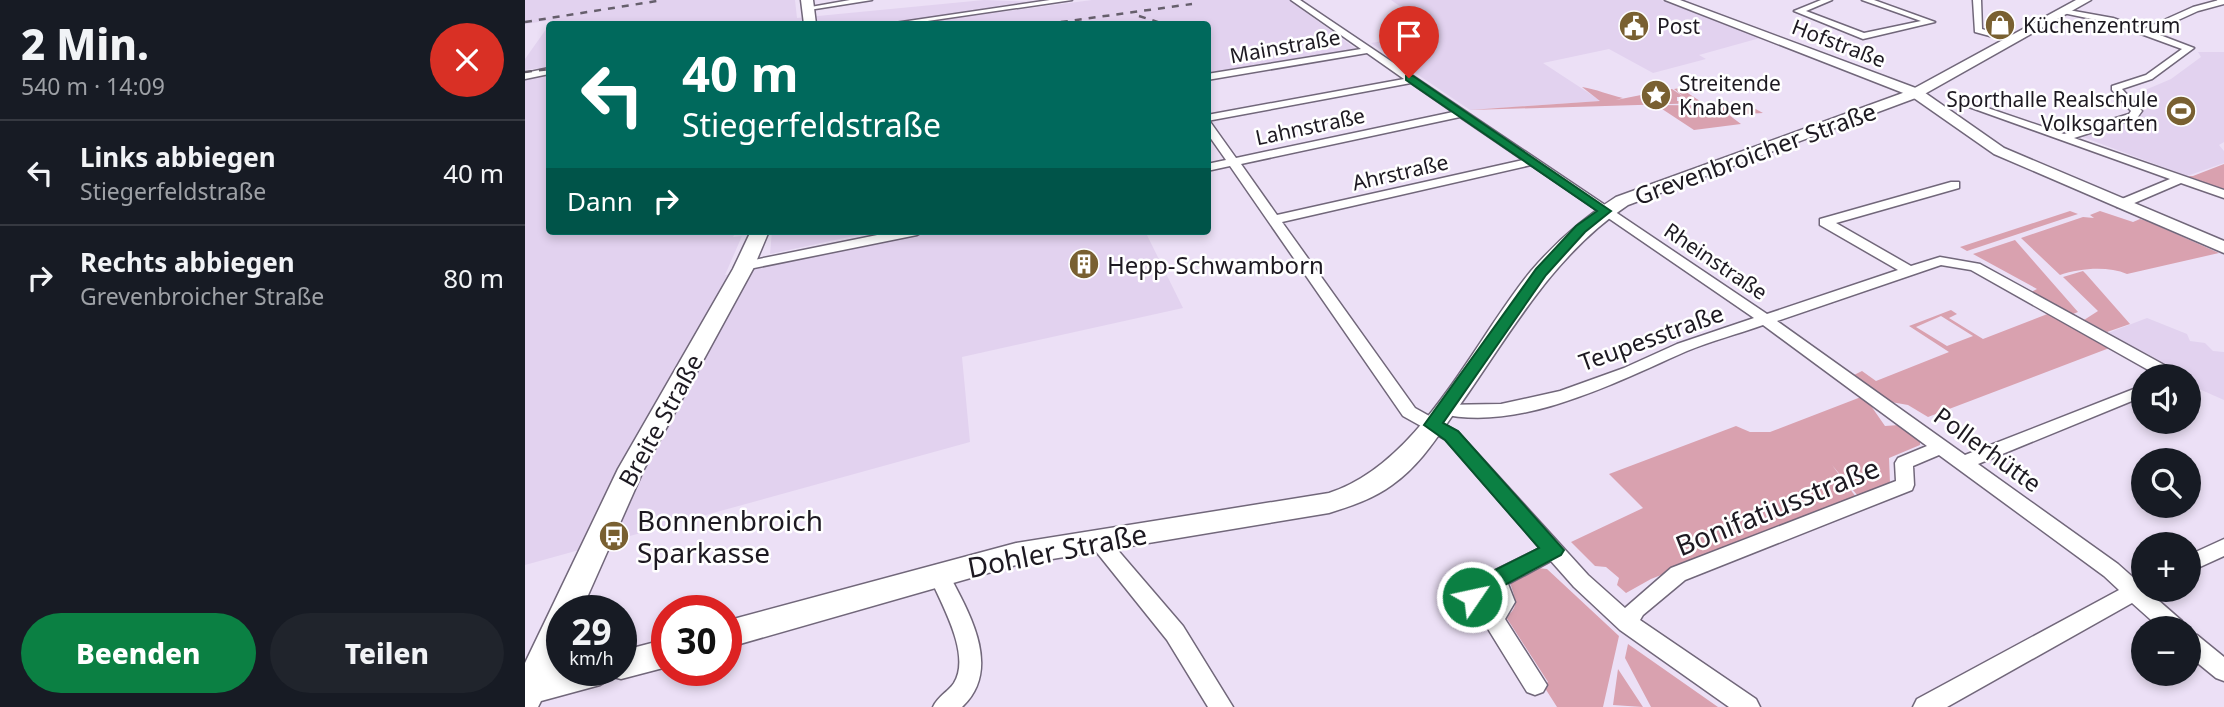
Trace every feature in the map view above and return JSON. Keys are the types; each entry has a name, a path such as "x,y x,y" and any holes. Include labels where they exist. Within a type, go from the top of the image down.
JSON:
{"main road":[{"name":"Grevenbroicher Straße","path":"1388,477 1412,453 1439,417 1541,272 1580,229 1605,211 1622,201 1916,93 2085,0"},
{"name":"Breite Straße","path":"572,595 631,469 744,266 758,235"},
{"name":"Dohler Straße","path":"742,630 1016,554 1329,503 1364,493 1388,477"},
{"path":"527,693 546,652"},
{"path":"527,693 549,686"}],"street":[{"path":"808,4 868,0"},
{"path":"914,21 1068,0"},
{"name":"Rheinstraße","path":"1295,0 1766,320"},
{"name":"Hofstraße","path":"1674,0 1916,93 1937,104 1976,137 1999,151 2224,248"},
{"path":"1828,0 1798,11 1863,36 1931,22 1872,1"},
{"path":"1977,0 1978,30 2009,40"},
{"path":"2145,32 2223,0"},
{"path":"2066,11 2145,32 2189,48 2149,77 2116,88 2137,111 2125,119 2067,137"},
{"name":"Mainstraße","path":"1211,76 1369,50"},
{"path":"525,76 546,72"},
{"path":"1211,117 1413,80"},
{"path":"1960,102 2067,137 2224,194"},
{"name":"Lahnstraße","path":"1211,166 1462,113"},
{"path":"1211,131 1409,412 1439,417 1452,436 1553,550 1627,623 1748,707"},
{"name":"Ahrstraße","path":"1274,220 1534,161"},
{"path":"2121,204 2181,180"},
{"path":"1909,271 1825,222 1955,185"},
{"path":"744,266 897,235"},
{"name":"Teupesstraße","path":"1439,417 1525,407 1655,361 1683,347 1940,261 1975,267 2151,364"},
{"name":"Pollerhütte","path":"1766,320 2131,583"},
{"path":"1963,463 2131,395"},
{"name":"Bonifatiusstraße","path":"1627,623 1635,609 1678,574 1905,485 1904,463 1940,447"},
{"path":"1097,539 1175,633 1221,707"},
{"path":"2201,558 2224,547"},
{"path":"1535,685 1490,614 1501,611 1506,599 1501,591 1486,586 1553,550"},
{"path":"939,575 964,626 970,671 964,690 945,707"},
{"path":"1925,707 2131,593"},
{"name":"Pollerhütte","path":"2151,602 2163,616"},
{"path":"2201,652 2224,671"}],"shaded area":[{"path":"525,0 795,0 797,18 984,0 1039,2 902,21 552,20 525,24"},
{"path":"1092,0 1289,0 1356,49 1211,73 1211,21 934,21"},
{"path":"1391,0 1661,0 1760,38 1699,55 1706,59 1653,73 1609,49 1543,63 1601,101 1470,110 1371,43 1437,32"},
{"path":"546,29 546,67 525,70 525,59"},
{"path":"2198,52 2224,52 2224,142 2219,145 2224,151 2224,163 2187,176 2080,136 2142,115 2143,110 2131,96 2171,79 2201,57"},
{"path":"546,74 546,235 742,236 725,275 916,235 1147,235 1183,308 962,357 970,442 525,565 525,78"},
{"path":"1582,87 1623,98 1616,100 1646,94 1659,101 1648,94 1658,92 1670,98 1660,91 1672,89 1684,97 1674,89 1680,88 1703,103 1470,110 1600,101","holes":["1677,97 1684,97 1689,101 1677,101"]},
{"path":"1656,105 1750,106 1763,113 1729,115 1741,124 1694,130"},
{"path":"2224,164 2224,190 2188,176 2193,176"},
{"path":"2070,211 2078,214 1967,251 1960,247"},
{"path":"2100,211 2133,222 2140,219 2147,221 2219,253 2127,274 2094,269 2060,275 2021,238 2083,217 2094,218 2090,215"},
{"path":"772,235 858,235 770,254"},
{"path":"2015,240 2078,312 2073,314 2031,292 2037,289 1973,254"},
{"path":"2083,271 2130,324 2107,332 2084,320 2098,311 2063,277"},
{"path":"1951,310 1957,314 1949,318 1983,339 2050,313 2112,347 1928,417 1908,405 1891,402 1854,375 1862,371 1876,381 1949,352 1909,326","holes":["1941,316 1973,336 1947,346 1916,327"]},
{"path":"2147,318 2187,334 2190,341 2205,343 2213,351 2224,352 2224,400 2201,390 2201,364 2166,364 2108,333"},
{"path":"1861,397 1869,403 1885,426 1899,425 1920,441 1920,445 1889,458 1890,483 1858,496 1832,465 1856,497 1651,579 1626,593 1617,585 1619,578 1606,567 1595,566 1571,542 1643,508 1609,474 1736,426 1750,432 1770,432"},
{"path":"1537,568 1547,569 1619,636 1603,707 1557,707 1543,685 1548,682 1506,617 1515,605 1510,582"},
{"path":"1628,644 1718,707 1651,707 1625,658"},
{"path":"1618,669 1643,707 1613,705"}],"railway":[{"path":"525,22 663,0"},
{"path":"1069,21 1192,4"},
{"path":"1139,16 1155,21"},
{"path":"525,72 546,69"}],"place":[{"name":"Küchenzentrum","path":"2000,25"},
{"name":"Post","path":"1634,26"},
{"name":"Streitende Knaben","path":"1656,95"},
{"name":"Sporthalle Realschule Volksgarten","path":"2181,111"},
{"name":"Hepp-Schwamborn","path":"1084,264"},
{"name":"Bonnenbroich Sparkasse","path":"614,536"}],"route":[{"path":"1409,78 1605,211 1580,229 1541,272 1432,425 1452,436 1553,550 1476,589 1472,597"}]}
